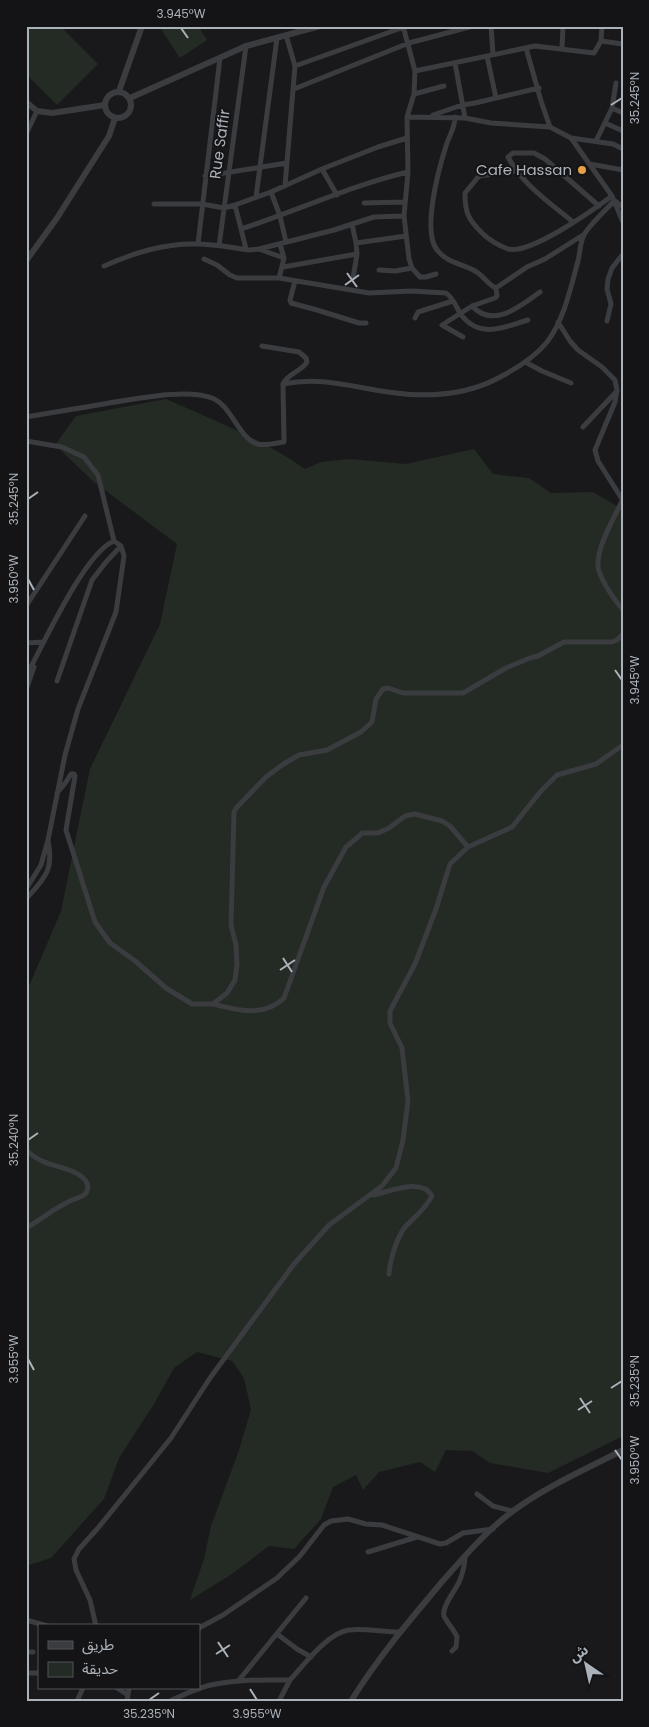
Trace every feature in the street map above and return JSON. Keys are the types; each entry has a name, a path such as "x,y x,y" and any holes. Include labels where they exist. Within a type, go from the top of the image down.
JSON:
{"street":[{"path":"119,91 142,26"},
{"path":"130,98 246,46 320,26"},
{"path":"294,89 409,43 473,26"},
{"path":"492,26 490,55 496,98"},
{"path":"562,48 563,26"},
{"path":"415,71 535,46 594,53 602,41 602,26"},
{"path":"295,66 404,27 415,71 414,94 407,117 408,172 404,202 406,236 412,268 420,277 436,274"},
{"path":"285,186 295,66 286,35"},
{"path":"256,197 277,38"},
{"path":"602,41 623,44"},
{"name":"Rue Saffir","path":"219,246 246,46"},
{"path":"526,48 550,127"},
{"path":"198,244 220,58"},
{"path":"455,63 465,118"},
{"path":"596,141 612,108 616,82"},
{"path":"414,94 444,86"},
{"path":"430,116 462,105 538,88"},
{"path":"615,90 623,91"},
{"path":"119,91 127,94 130,98 131,109 122,118 115,118 107,112 106,98 110,94 119,91"},
{"path":"26,102 37,111 52,113 105,105"},
{"path":"612,108 623,113"},
{"path":"26,134 37,111"},
{"path":"407,117 455,117 491,123 550,127 571,138 613,144 623,149"},
{"path":"455,117 455,126 449,137 440,168 430,225 432,240 437,251 451,262 476,271 491,286 496,288"},
{"path":"26,261 57,218 109,136 115,118"},
{"path":"605,124 623,131"},
{"path":"154,204 202,204 224,208 271,192 378,147 407,138"},
{"path":"571,138 613,198 623,222"},
{"path":"573,222 541,196 515,170 508,157 513,153 534,153 545,159 599,206"},
{"path":"206,176 287,163"},
{"path":"590,164 623,170"},
{"path":"322,169 337,195"},
{"path":"515,170 480,176 465,193 465,207 470,221 486,237 509,249 539,243 613,198"},
{"path":"241,229 378,179 408,172"},
{"path":"271,192 280,216 283,243 284,258 280,278"},
{"path":"496,288 527,267 545,259 583,235 613,198"},
{"path":"613,198 623,207"},
{"path":"364,203 404,202"},
{"path":"235,205 246,249"},
{"path":"104,266 133,254 180,244 259,249 374,217 404,216"},
{"path":"352,224 357,254 353,278"},
{"path":"284,384 296,381 332,381 389,392 440,395 458,394 494,381 527,362 548,342 570,292 583,235"},
{"path":"356,243 406,236"},
{"path":"259,249 284,258"},
{"path":"283,267 357,254"},
{"path":"607,321 611,304 607,289 608,279 612,268 623,254"},
{"path":"204,259 237,278 280,278 370,293 411,290 446,293 450,296 463,317 477,329 493,330 528,320"},
{"path":"380,270 395,271 412,268"},
{"path":"295,281 290,300 291,303 359,323 366,323"},
{"path":"463,337 442,325 472,306 495,298 497,296 496,288"},
{"path":"472,306 481,314 498,316 521,306 540,292"},
{"path":"415,318 418,312 453,301"},
{"path":"558,322 578,350 610,373 615,380 617,390 615,402 595,450 598,461 622,499 622,502 600,548 598,569 609,593 623,610"},
{"path":"26,417 163,395 194,395 213,398 226,409 248,438 257,444 284,442 284,384 286,377 304,366 307,362 306,358 299,352 262,346"},
{"path":"527,362 542,371 571,383"},
{"path":"583,427 617,390"},
{"path":"26,441 62,446 84,457 98,475 114,542 121,546 124,556 116,612 78,709 65,755 48,840 41,865 26,889"},
{"path":"26,606 85,516"},
{"path":"26,690 44,642 70,593 102,548 114,542"},
{"path":"57,680 92,580 121,546"},
{"path":"213,1004 227,993 235,980 237,966 236,944 231,925 234,812 266,777 299,755 327,750 361,732 372,722 376,699 384,689 388,688 402,693 464,693 506,668 538,656 564,642 612,642 623,634"},
{"path":"26,643 44,642"},
{"path":"26,676 39,654"},
{"path":"96,1624 90,1600 76,1570 74,1559 79,1549 171,1438 210,1378 294,1264 329,1225 382,1186 396,1168 403,1140 408,1101 402,1048 390,1023 390,1011 414,964 436,909 450,864 468,847 512,827 541,791 557,775 596,764 623,745"},
{"path":"57,793 74,774 66,830 95,922 110,943 134,960 166,988 192,1004 213,1004 242,1011 269,1009 284,998 324,887 346,847 362,833 378,833 389,828 405,816 415,814 450,826 468,847"},
{"path":"26,899 43,881 49,869 51,852 48,840"},
{"path":"26,1150 42,1162 80,1175 86,1181 88,1187 84,1195 66,1203 26,1228"},
{"path":"370,1195 385,1192 398,1186 424,1187 429,1190 432,1196 429,1203 403,1230 390,1260 388,1274"},
{"path":"26,1414 26,1422"},
{"path":"351,1701 399,1632 465,1556 512,1511 543,1492 623,1450"},
{"path":"478,1494 493,1506 512,1511"},
{"path":"200,1627 223,1615 277,1578 300,1556 324,1525 331,1521 348,1519 366,1524 382,1525 443,1544 463,1533 493,1529"},
{"path":"368,1552 417,1537"},
{"path":"452,1651 456,1646 457,1636 445,1617 444,1610 460,1582 465,1556"},
{"path":"239,1680 306,1598"},
{"path":"26,1620 41,1624"},
{"path":"279,1701 290,1680 332,1637 351,1629 399,1632"},
{"path":"277,1634 311,1657"},
{"path":"26,1652 33,1652"},
{"path":"200,1688 239,1680 290,1680"},
{"path":"170,1701 195,1690"}],"green space":[{"path":"26,26 60,26 98,64 57,105 26,74"},
{"path":"159,26 198,26 207,40 180,58"},
{"path":"166,399 255,439 305,469 321,462 350,459 406,464 474,449 493,474 529,478 551,493 593,492 617,506 623,504 623,1436 548,1473 490,1463 472,1451 446,1450 435,1472 420,1462 379,1472 363,1490 356,1475 333,1487 321,1519 294,1549 269,1546 232,1574 190,1600 204,1559 211,1526 238,1453 251,1410 244,1378 232,1361 197,1352 174,1368 154,1404 119,1458 104,1499 51,1558 26,1566 26,993 61,911 90,769 160,624 177,544 94,482 55,445 76,416"}],"place":[{"name":"Cafe Hassan","path":"582,170"}]}
